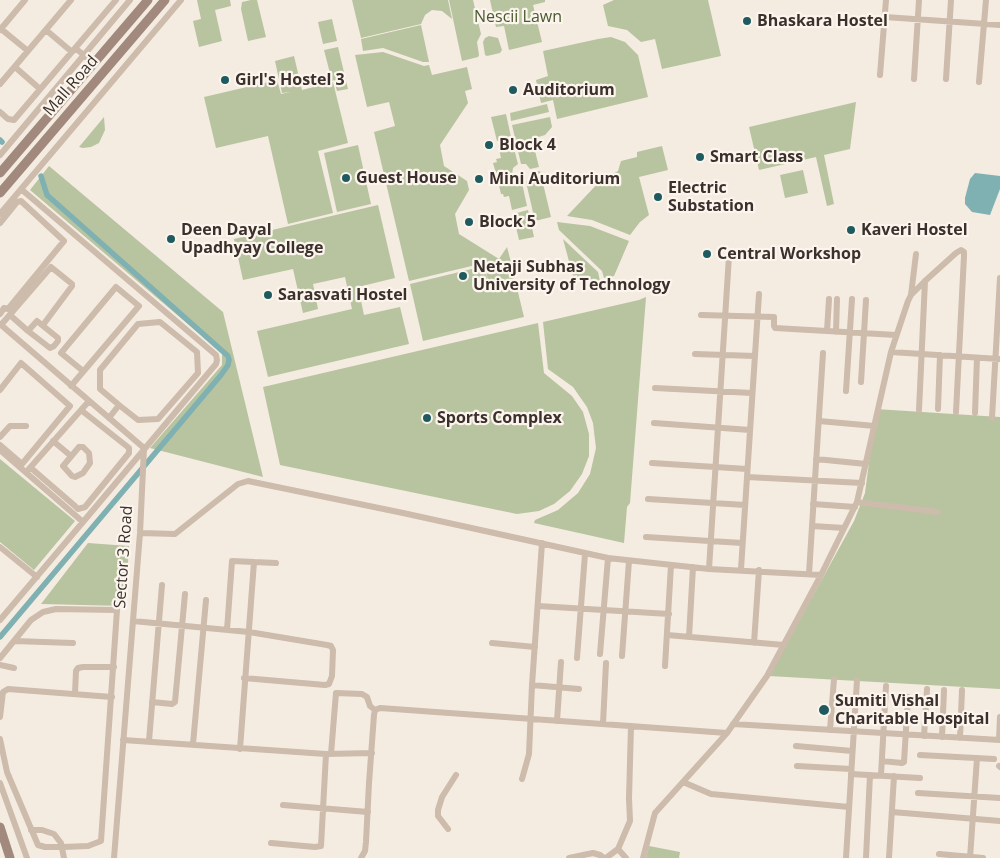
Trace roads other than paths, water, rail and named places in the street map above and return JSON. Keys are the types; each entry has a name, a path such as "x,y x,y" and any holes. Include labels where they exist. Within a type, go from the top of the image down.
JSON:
{"main road":[{"name":"Mall Road","path":"0,173 148,0"},
{"name":"Mall Road","path":"0,192 165,0"},
{"path":"0,827 10,858"}],"street":[{"path":"25,0 0,29 28,51"},
{"path":"0,84 71,0"},
{"path":"0,112 8,119 14,120 116,0"},
{"path":"0,155 130,0"},
{"path":"0,214 180,0"},
{"path":"880,75 886,0"},
{"path":"914,79 919,0"},
{"path":"946,80 952,0"},
{"path":"979,82 986,0"},
{"path":"885,17 1000,25"},
{"path":"46,30 94,63"},
{"path":"15,66 40,89"},
{"path":"0,620 216,364 216,355 21,189"},
{"path":"0,223 17,202 21,202 64,241 8,309 1,309"},
{"path":"911,295 956,253 963,251 956,412"},
{"path":"643,858 655,813 728,733 767,676 856,505 890,352 911,295 916,254"},
{"path":"709,569 714,467 729,256"},
{"path":"42,325 72,286 51,267 1,325 144,448"},
{"path":"992,418 998,359 1000,278"},
{"path":"919,410 925,281"},
{"path":"71,386 83,372 139,306 116,287 61,352 83,372"},
{"path":"741,569 759,294"},
{"path":"828,332 829,298"},
{"path":"836,332 838,298"},
{"path":"846,391 852,299"},
{"path":"861,382 866,300"},
{"path":"10,315 28,331 51,348 58,338 37,321 28,331"},
{"path":"702,315 775,318 775,328 896,335"},
{"path":"160,322 197,352 198,373 158,419 138,420 119,405 100,389 100,370 138,324 160,322"},
{"path":"890,352 998,359"},
{"path":"809,574 823,353"},
{"path":"695,354 755,356"},
{"path":"938,409 940,355"},
{"path":"975,413 978,358"},
{"path":"0,390 21,363 70,406 22,464 0,445"},
{"path":"655,388 752,393"},
{"path":"28,471 89,400"},
{"path":"109,418 119,405"},
{"path":"0,450 75,506 78,508 85,507 129,453 129,448 81,410"},
{"path":"819,421 875,426"},
{"path":"654,423 750,430"},
{"path":"0,437 10,426 26,426"},
{"path":"53,441 71,456"},
{"path":"79,447 83,447 90,456 90,465 75,477 64,469 65,463 71,456 79,447"},
{"name":"Sector 3 Road","path":"114,858 140,533 144,448"},
{"path":"816,459 866,464"},
{"path":"652,463 747,469"},
{"path":"28,471 83,522"},
{"path":"747,477 862,483"},
{"path":"140,533 175,534 238,484 248,481 608,558 709,569 821,574"},
{"path":"648,499 745,505"},
{"path":"813,504 856,505 938,512"},
{"path":"812,526 844,528"},
{"path":"646,537 742,543"},
{"path":"522,779 529,754 542,544"},
{"path":"0,547 37,577"},
{"path":"577,658 585,554"},
{"path":"600,654 608,558"},
{"path":"227,630 231,564 234,561 276,563"},
{"path":"622,656 629,561"},
{"path":"240,749 254,562"},
{"path":"665,666 671,565"},
{"path":"689,637 694,567"},
{"path":"754,643 759,570"},
{"path":"149,741 162,585"},
{"path":"152,702 175,703 185,594"},
{"path":"193,744 206,600"},
{"path":"538,606 669,614"},
{"path":"0,658 31,620 43,612 56,608 117,610 101,841 88,846 63,847 41,846 36,842 7,772 0,739"},
{"path":"133,620 249,632 331,646 333,650 330,684 244,678"},
{"path":"667,636 784,645"},
{"path":"14,641 73,643"},
{"path":"492,643 535,647"},
{"path":"557,721 560,662"},
{"path":"603,724 606,663"},
{"path":"0,665 14,668"},
{"path":"75,694 76,671 78,668 83,666 114,667"},
{"path":"830,730 834,679"},
{"path":"846,858 857,680"},
{"path":"532,686 578,689"},
{"path":"881,775 886,686"},
{"path":"924,736 927,689"},
{"path":"0,717 4,690 112,697"},
{"path":"942,737 944,690"},
{"path":"960,738 962,690"},
{"path":"271,843 321,846 336,693 362,694 367,697 370,706 375,710"},
{"path":"882,761 904,762 908,697"},
{"path":"375,710 380,708 728,733"},
{"path":"362,858 366,842 368,783 375,710"},
{"path":"733,724 1000,740 1000,717"},
{"path":"569,858 594,853 600,854 605,858 618,849 630,821 631,726"},
{"path":"123,740 329,754 372,753"},
{"path":"796,746 852,751"},
{"path":"920,755 994,760"},
{"path":"970,858 977,758"},
{"path":"798,766 851,771 870,775 920,778"},
{"path":"448,828 438,816 438,810 442,797 456,775"},
{"path":"866,858 870,775"},
{"path":"889,858 894,776"},
{"path":"683,782 711,794 849,807"},
{"path":"0,783 27,858"},
{"path":"918,793 1000,798"},
{"path":"283,805 368,812"},
{"path":"892,812 1000,821"},
{"path":"31,830 42,830 59,837 63,847 64,858"},
{"path":"618,849 626,858"},
{"path":"939,854 983,858"}],"water":[{"path":"975,173 1000,176 1000,189 990,215 972,212 965,204 970,179"}],"waterway":[{"path":"0,637 221,375 229,360 228,356 47,195 41,176"}],"place":[{"name":"Bhaskara Hostel","path":"747,21"},
{"name":"Girl's Hostel 3","path":"225,80"},
{"name":"Auditorium","path":"513,90"},
{"name":"Block 4","path":"489,145"},
{"name":"Smart Class","path":"700,157"},
{"name":"Guest House","path":"346,178"},
{"name":"Mini Auditorium","path":"479,179"},
{"name":"Electric Substation","path":"658,197"},
{"name":"Block 5","path":"469,222"},
{"name":"Kaveri Hostel","path":"851,230"},
{"name":"Deen Dayal Upadhyay College","path":"171,239"},
{"name":"Central Workshop","path":"707,254"},
{"name":"Netaji Subhas University of Technology","path":"463,276"},
{"name":"Sarasvati Hostel","path":"268,295"},
{"name":"Sports Complex","path":"427,418"},
{"name":"Sumiti Vishal Charitable Hospital","path":"824,710"}],"park label":[{"name":"Nescii Lawn","path":"518,17"}]}
